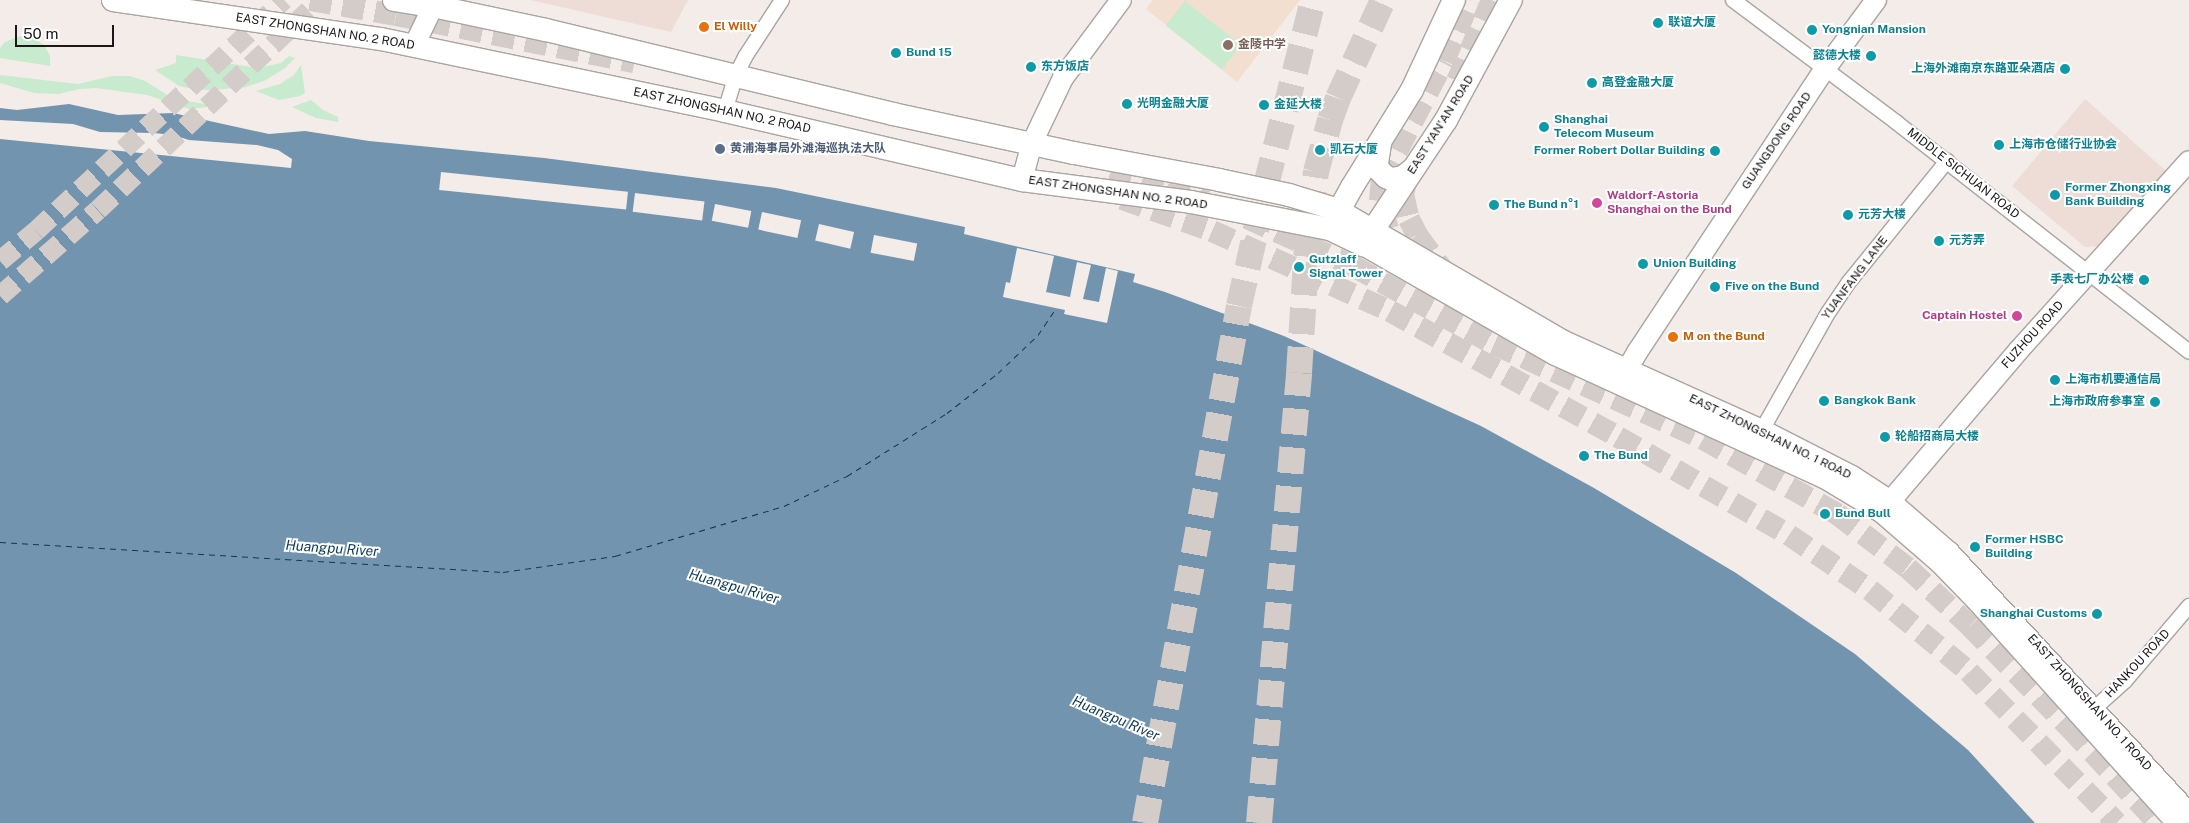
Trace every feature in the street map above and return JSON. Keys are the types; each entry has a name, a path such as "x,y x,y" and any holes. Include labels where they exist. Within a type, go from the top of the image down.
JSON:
{"main road":[{"name":"EAST ZHONGSHAN NO. 2 ROAD","path":"113,0 370,37 725,111 1022,180 1334,219"},
{"path":"394,0 435,3 893,114 1289,195 1368,237"},
{"path":"1022,180 1032,143 1063,78 1121,0"},
{"path":"1334,219 1416,82 1454,0"},
{"name":"EAST YAN'AN ROAD","path":"1368,237 1470,80 1511,0"},
{"name":"GUANGDONG ROAD","path":"1622,378 1825,69 1876,0"},
{"path":"414,46 435,3"},
{"path":"1380,144 1376,163 1380,172 1386,177 1391,179 1403,177 1416,165"},
{"name":"FUZHOU ROAD","path":"1885,506 2088,272 2189,161"},
{"name":"EAST ZHONGSHAN NO. 1 ROAD","path":"1368,237 1535,326 1622,378 1824,478 1885,506"},
{"name":"EAST ZHONGSHAN NO. 1 ROAD","path":"1622,378 1762,430 1852,476 1885,506 1904,530 2189,812"},
{"name":"EAST ZHONGSHAN NO. 1 ROAD","path":"2088,714 2177,823"}],"street":[{"path":"725,111 736,75 745,57 782,0"},
{"name":"MIDDLE SICHUAN ROAD","path":"1733,0 1947,161 2189,352"},
{"name":"YUANFANG LANE","path":"1762,430 1828,313 1849,282 1947,161"},
{"name":"HANKOU ROAD","path":"2088,714 2125,681 2189,606"}],"shaded area":[{"path":"530,0 688,0 671,32"},
{"name":"金陵中学","path":"1153,0 1300,0 1237,82 1146,9"},
{"path":"2085,99 2166,171 2099,246 2085,247 2012,186"}],"green space":[{"path":"1185,1 1241,45 1222,69 1166,25"},
{"path":"23,35 31,36 45,46 50,56 50,66 0,58 0,48 5,42"},
{"path":"176,55 258,68 281,63 289,56 295,58 285,68 266,80 246,87 198,90 179,86 155,70 176,63"},
{"path":"301,65 305,93 300,96 279,100 256,91 280,84 294,75"},
{"path":"0,75 78,84 112,76 130,76 145,81 174,99 217,106 189,109 147,95 96,88 79,89 58,94 34,93 0,83"},
{"path":"311,100 323,110 338,117 338,122 316,118 292,107"}],"water":[{"name":"Huangpu River","path":"69,104 118,115 173,113 269,134 305,131 369,141 544,158 776,188 965,227 964,234 1135,274 1133,282 1284,336 1481,426 1594,488 1736,573 1855,654 1968,750 2035,823 0,823 0,108 17,110"}],"pier":[{"path":"0,120 73,124 100,132 154,133 173,135 189,140 257,145 278,150 292,159 291,168 0,139"},
{"path":"441,172 628,192 626,210 439,190"},
{"path":"635,193 704,202 702,220 633,212"},
{"path":"715,204 751,211 748,228 712,221"},
{"path":"762,212 801,220 797,238 758,230"},
{"path":"819,224 854,232 850,249 815,241"},
{"path":"874,235 917,243 914,261 871,253"},
{"path":"1017,248 1054,256 1046,292 1070,297 1077,262 1091,265 1083,299 1099,302 1106,268 1118,271 1107,323 1064,314 1065,310 1003,297 1006,282 1010,283"}],"ferry route":[{"path":"0,542 503,572 615,556 784,506 847,476 947,413 998,373 1038,335 1056,308"}],"tunnel":[{"path":"0,261 36,231 284,0"},
{"path":"310,0 634,62"},
{"path":"0,296 98,210 320,0"},
{"path":"1145,823 1239,306 1266,185 1313,0"},
{"path":"1259,823 1299,373 1309,216 1316,172 1330,120 1338,98 1383,0"},
{"path":"1388,229 1380,201 1382,180 1444,61 1470,0"},
{"path":"1457,81 1492,0"},
{"path":"1111,169 1168,185 1206,201"},
{"path":"1408,173 1403,194 1409,219 1417,235 1445,273"},
{"path":"1122,199 1212,231 1390,311 1618,437 1789,535 1870,590 1969,672 2117,823"},
{"path":"1247,218 1353,266 1494,344 1703,439 1837,514 1908,568 1970,626 2070,728 2158,823"}],"place":[{"name":"联谊大厦","path":"1658,23"},
{"name":"El Willy","path":"704,27"},
{"name":"Yongnian Mansion","path":"1812,30"},
{"name":"金陵中学","path":"1228,45"},
{"name":"Bund 15","path":"896,53"},
{"name":"懿德大楼","path":"1871,56"},
{"name":"东方饭店","path":"1031,67"},
{"name":"上海外滩南京东路亚朵酒店","path":"2065,69"},
{"name":"高登金融大厦","path":"1592,83"},
{"name":"光明金融大厦","path":"1127,104"},
{"name":"金延大楼","path":"1264,105"},
{"name":"Shanghai Telecom Museum","path":"1544,127"},
{"name":"上海市仓储行业协会","path":"1999,145"},
{"name":"黄浦海事局外滩海巡执法大队","path":"720,149"},
{"name":"凯石大厦","path":"1320,150"},
{"name":"Former Robert Dollar Building","path":"1715,151"},
{"name":"Former Zhongxing Bank Building","path":"2055,195"},
{"name":"Waldorf-Astoria Shanghai on the Bund","path":"1597,203"},
{"name":"The Bund n°1","path":"1494,205"},
{"name":"元芳大楼","path":"1848,215"},
{"name":"元芳弄","path":"1939,241"},
{"name":"Union Building","path":"1643,264"},
{"name":"Gutzlaff Signal Tower","path":"1299,267"},
{"name":"手表七厂办公楼","path":"2144,280"},
{"name":"Five on the Bund","path":"1715,287"},
{"name":"Captain Hostel","path":"2017,316"},
{"name":"M on the Bund","path":"1673,337"},
{"name":"上海市机要通信局","path":"2055,380"},
{"name":"Bangkok Bank","path":"1824,401"},
{"name":"上海市政府参事室","path":"2155,402"},
{"name":"轮船招商局大楼","path":"1885,437"},
{"name":"The Bund","path":"1584,456"},
{"name":"Bund Bull","path":"1825,514"},
{"name":"Former HSBC Building","path":"1975,547"},
{"name":"Shanghai Customs","path":"2097,614"}]}
